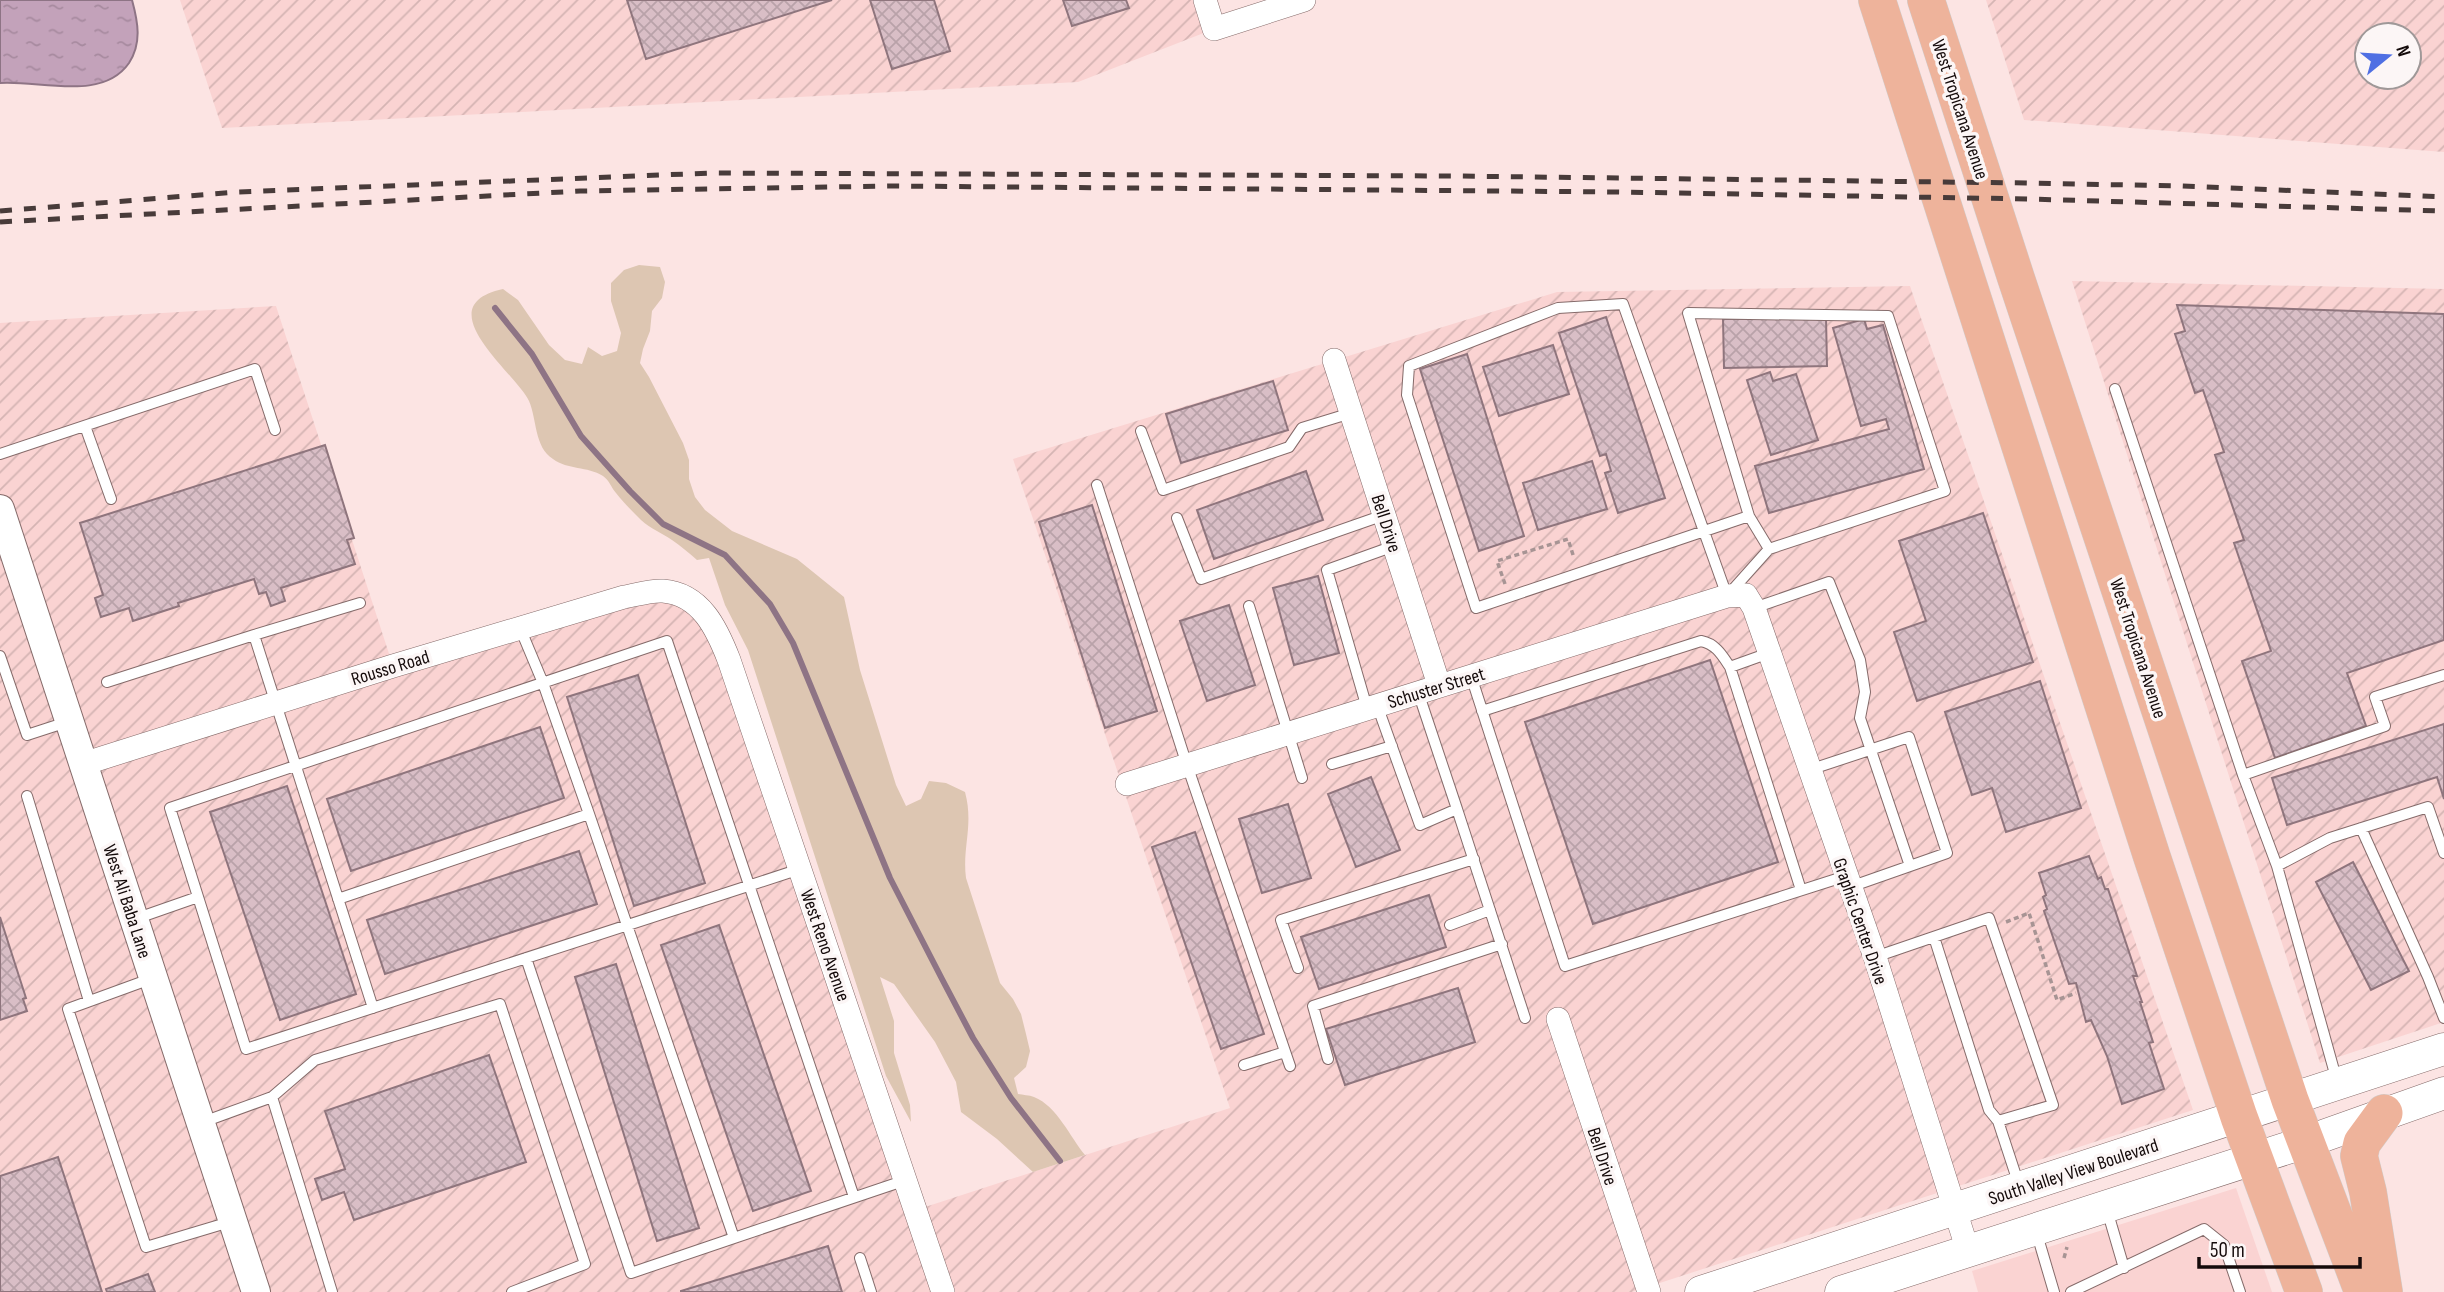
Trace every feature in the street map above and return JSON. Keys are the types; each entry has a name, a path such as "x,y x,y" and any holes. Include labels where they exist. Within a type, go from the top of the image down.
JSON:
{"main road":[{"path":"1877,0 2152,857 2253,1158 2304,1292"},
{"name":"West Tropicana Avenue","path":"1926,0 2290,1100 2363,1292"},
{"name":"South Valley View Boulevard","path":"1701,1292 2444,1049"},
{"path":"1841,1292 2306,1142 2444,1093"},
{"path":"2384,1113 2362,1143 2359,1156 2368,1192 2384,1292"},
{"path":"1728,1292 1755,1274"}],"street":[{"path":"1205,0 1214,29 1304,0"},
{"name":"Bell Drive","path":"1335,360 1394,546 1428,688"},
{"name":"West Ali Baba Lane","path":"0,509 13,564 69,722 256,1292"},
{"name":"Rousso Road","path":"83,764 624,597 662,590 679,594 697,604"},
{"name":"Schuster Street","path":"1127,785 1428,688 1742,600"},
{"name":"Graphic Center Drive","path":"1742,600 1769,653 1875,957 1968,1251"},
{"name":"West Reno Avenue","path":"697,604 716,629 729,660 906,1180 938,1291"},
{"name":"Bell Drive","path":"1558,1019 1649,1292"}],"lane":[{"path":"1742,600 1706,532 1623,304 1558,308 1409,366 1407,395 1476,608 1706,532 1749,516"},
{"path":"1742,600 1769,549 1945,491 1888,316 1688,313 1749,516 1769,549"},
{"path":"0,454 255,369 275,430"},
{"path":"2115,389 2243,775 2277,866 2338,1084"},
{"path":"1141,431 1163,491 1289,447 1301,428 1351,413"},
{"path":"85,426 111,499"},
{"path":"1097,485 1187,765 1290,1066"},
{"path":"1178,519 1201,579 1384,515"},
{"path":"1394,546 1327,570 1372,706 1392,746 1420,825 1457,809"},
{"path":"1742,600 1829,582 1860,660 1866,692 1860,718 1910,866"},
{"path":"107,682 360,603"},
{"path":"1249,606 1302,778"},
{"path":"520,628 543,683 589,814 734,1238"},
{"path":"254,635 373,1008"},
{"path":"800,869 748,886 627,925 373,1008 246,1049 170,808 667,641 748,886 854,1198"},
{"path":"1482,711 1701,641 1710,642 1730,667 1801,890"},
{"path":"1730,667 1769,653"},
{"path":"0,656 27,735 69,722"},
{"path":"2243,775 2385,726 2375,697 2444,675"},
{"path":"1471,676 1565,966 1801,890 1848,882 1947,853 1909,737 1809,770"},
{"path":"1428,688 1457,809 1525,1018"},
{"path":"1332,764 1392,746"},
{"path":"27,796 89,1001"},
{"path":"2277,866 2330,838 2428,807 2444,853"},
{"path":"338,899 589,814"},
{"path":"2361,828 2440,996 2444,1017"},
{"path":"1298,968 1281,920 1474,859"},
{"path":"134,919 198,897"},
{"path":"1450,925 1490,910"},
{"path":"1875,957 1989,918 2053,1105 1998,1121"},
{"path":"1934,937 1989,1110 1998,1121 2020,1188"},
{"path":"1328,1059 1313,1006 1502,944"},
{"path":"526,958 631,1273 906,1180"},
{"path":"153,978 68,1009 146,1247 233,1221"},
{"path":"201,1123 272,1097 316,1060 500,1004 585,1264 512,1292"},
{"path":"1244,1065 1285,1052"},
{"path":"272,1097 332,1292"},
{"path":"2106,1206 2124,1268"},
{"path":"2035,1229 2054,1292"},
{"path":"2071,1292 2204,1229 2224,1245 2240,1292"},
{"path":"860,1258 871,1292"}],"path":[{"path":"1509,597 1497,561 1568,539 1574,559"},
{"path":"2029,913 2057,1000 2076,993"},
{"path":"2064,1258 2066,1248 2077,1240"}],"shaded area":[{"path":"180,0 1205,0 1214,29 1078,82 222,128"},
{"path":"1986,0 2444,0 2444,152 2024,120"},
{"path":"639,265 660,267 665,282 662,298 652,311 650,331 640,363 683,443 689,460 689,479 695,497 705,510 732,531 797,559 844,597 860,670 896,785 906,806 921,799 929,781 946,783 965,792 968,815 966,878 1000,983 1021,1014 1030,1051 1026,1067 1014,1078 1018,1094 1034,1097 1050,1107 1085,1155 1033,1172 997,1139 961,1112 956,1082 935,1042 894,984 880,977 894,1021 894,1053 910,1105 911,1122 886,1076 748,650 725,605 709,558 697,560 645,523 603,476 565,465 547,454 539,440 529,401 494,357 473,324 472,310 481,298 503,289 518,300 549,345 565,360 582,364 588,347 602,356 617,351 621,333 611,301 611,283 624,270"},
{"path":"2072,281 2444,289 2444,1022 2320,1063"},
{"path":"1910,286 2193,1110 1632,1292 0,1292 0,323 276,306 393,666 624,597 697,604 916,1210 1230,1108 1013,459 1557,292"},
{"path":"2236,1188 2272,1292 1978,1292 1972,1271"}],"water":[{"path":"0,0 132,0 138,32 136,48 129,63 117,75 103,82 87,86 0,83"}],"building":[{"path":"627,0 832,0 646,59"},
{"path":"870,0 934,0 950,51 892,69"},
{"path":"1063,0 1126,0 1129,8 1072,26"},
{"path":"2177,305 2444,314 2444,640 2347,673 2366,726 2275,758 2242,661 2271,651 2234,543 2244,540 2215,455 2224,452 2203,390 2195,393 2175,334 2185,331"},
{"path":"1606,317 1665,498 1618,513 1605,473 1611,471 1606,454 1600,456 1559,333"},
{"path":"1826,317 1827,366 1724,368 1723,319"},
{"path":"1864,319 1867,329 1883,325 1924,469 1769,513 1755,466 1889,429 1886,419 1861,426 1833,328"},
{"path":"1553,345 1569,394 1499,416 1483,367"},
{"path":"1467,354 1524,536 1479,551 1420,369"},
{"path":"1770,372 1773,381 1796,374 1818,440 1771,455 1747,380"},
{"path":"1273,381 1288,430 1181,463 1166,414"},
{"path":"325,445 354,538 347,540 355,564 281,588 285,601 271,606 266,592 259,594 254,579 178,603 179,606 133,621 129,608 101,617 95,598 103,595 80,523"},
{"path":"1592,461 1607,509 1538,530 1523,483"},
{"path":"1306,471 1323,520 1214,559 1197,510"},
{"path":"1092,505 1157,711 1105,728 1039,522"},
{"path":"1983,513 2033,662 1917,701 1894,632 1926,621 1899,541"},
{"path":"1318,576 1339,653 1294,665 1273,588"},
{"path":"1229,605 1255,685 1207,701 1180,621"},
{"path":"1710,660 1778,862 1593,924 1525,722"},
{"path":"638,675 705,883 634,906 567,697"},
{"path":"2040,681 2081,808 2006,832 1992,788 1972,795 1945,712"},
{"path":"2444,724 2444,799 2437,777 2287,825 2272,778"},
{"path":"540,727 564,798 351,871 327,799"},
{"path":"1371,777 1400,850 1356,867 1328,794"},
{"path":"287,786 356,994 280,1020 210,812"},
{"path":"1288,804 1311,878 1262,893 1239,819"},
{"path":"1195,832 1264,1034 1221,1049 1152,847"},
{"path":"579,851 597,904 385,974 367,920"},
{"path":"2089,856 2098,879 2101,877 2105,889 2108,889 2137,976 2133,976 2153,1042 2149,1043 2164,1089 2122,1104 2107,1056 2091,1020 2086,1022 2076,983 2069,984 2044,911 2047,909 2043,897 2046,895 2039,873"},
{"path":"2353,862 2409,971 2371,990 2316,882"},
{"path":"1429,895 1446,947 1319,989 1301,937"},
{"path":"0,917 26,998 23,999 27,1011 0,1020"},
{"path":"719,925 811,1191 753,1211 661,945"},
{"path":"616,964 699,1228 657,1241 575,977"},
{"path":"1458,988 1475,1042 1345,1085 1326,1029"},
{"path":"489,1055 526,1162 354,1220 344,1192 322,1200 315,1179 345,1169 325,1111"},
{"path":"58,1157 102,1292 0,1292 0,1176"},
{"path":"828,1246 842,1292 681,1292 681,1291"},
{"path":"148,1274 155,1292 107,1292 106,1289"}],"waterway":[{"path":"495,308 532,354 581,436 630,491 663,524 725,555 770,604 793,643 890,878 942,979 973,1038 1011,1098 1060,1161"}],"railway":[{"path":"0,211 237,192 711,173 1454,176 2026,183 2182,186 2444,197"},
{"path":"0,222 580,191 894,186 1619,192 2028,199 2444,211"}]}
